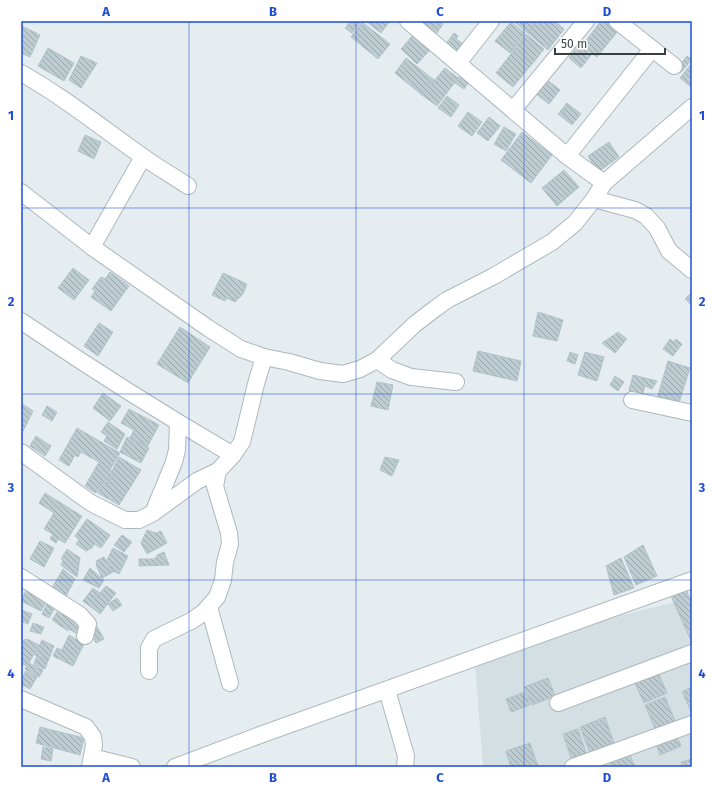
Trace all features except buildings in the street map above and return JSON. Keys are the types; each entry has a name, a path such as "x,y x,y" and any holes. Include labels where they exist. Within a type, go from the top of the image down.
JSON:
{"street":[{"path":"408,21 567,156 604,183"},
{"path":"458,63 491,21"},
{"path":"513,110 586,21"},
{"path":"617,21 674,66"},
{"path":"567,156 652,49"},
{"path":"21,73 42,85 89,117 143,157 188,186"},
{"path":"21,192 92,247 208,328 241,349 264,357 289,362 320,371 343,374 360,369 377,360 415,324 448,300 494,276 552,242 575,223 594,200 604,183 692,107"},
{"path":"92,247 143,157"},
{"path":"594,200 635,210 646,216 657,228 669,251 692,270"},
{"path":"21,321 77,359 178,423 233,455"},
{"path":"21,452 91,503 125,520 139,520 153,513 197,481 218,471 233,455 242,442 264,357"},
{"path":"377,360 392,370 411,377 456,382"},
{"path":"632,400 692,412"},
{"path":"153,513 174,462 177,450 178,423"},
{"path":"149,671 149,648 154,639 203,613 217,597 223,580 225,562 230,544 229,533 215,486 218,471"},
{"path":"21,577 80,615 88,624 85,636"},
{"path":"175,767 478,656 692,580"},
{"path":"209,607 230,683"},
{"path":"558,703 692,653"},
{"path":"387,690 406,756 405,767"},
{"path":"21,699 86,727 93,737 94,745 91,762 132,767"},
{"path":"575,767 692,724"}],"shaded area":[{"path":"692,598 692,767 483,767 474,651"}]}
